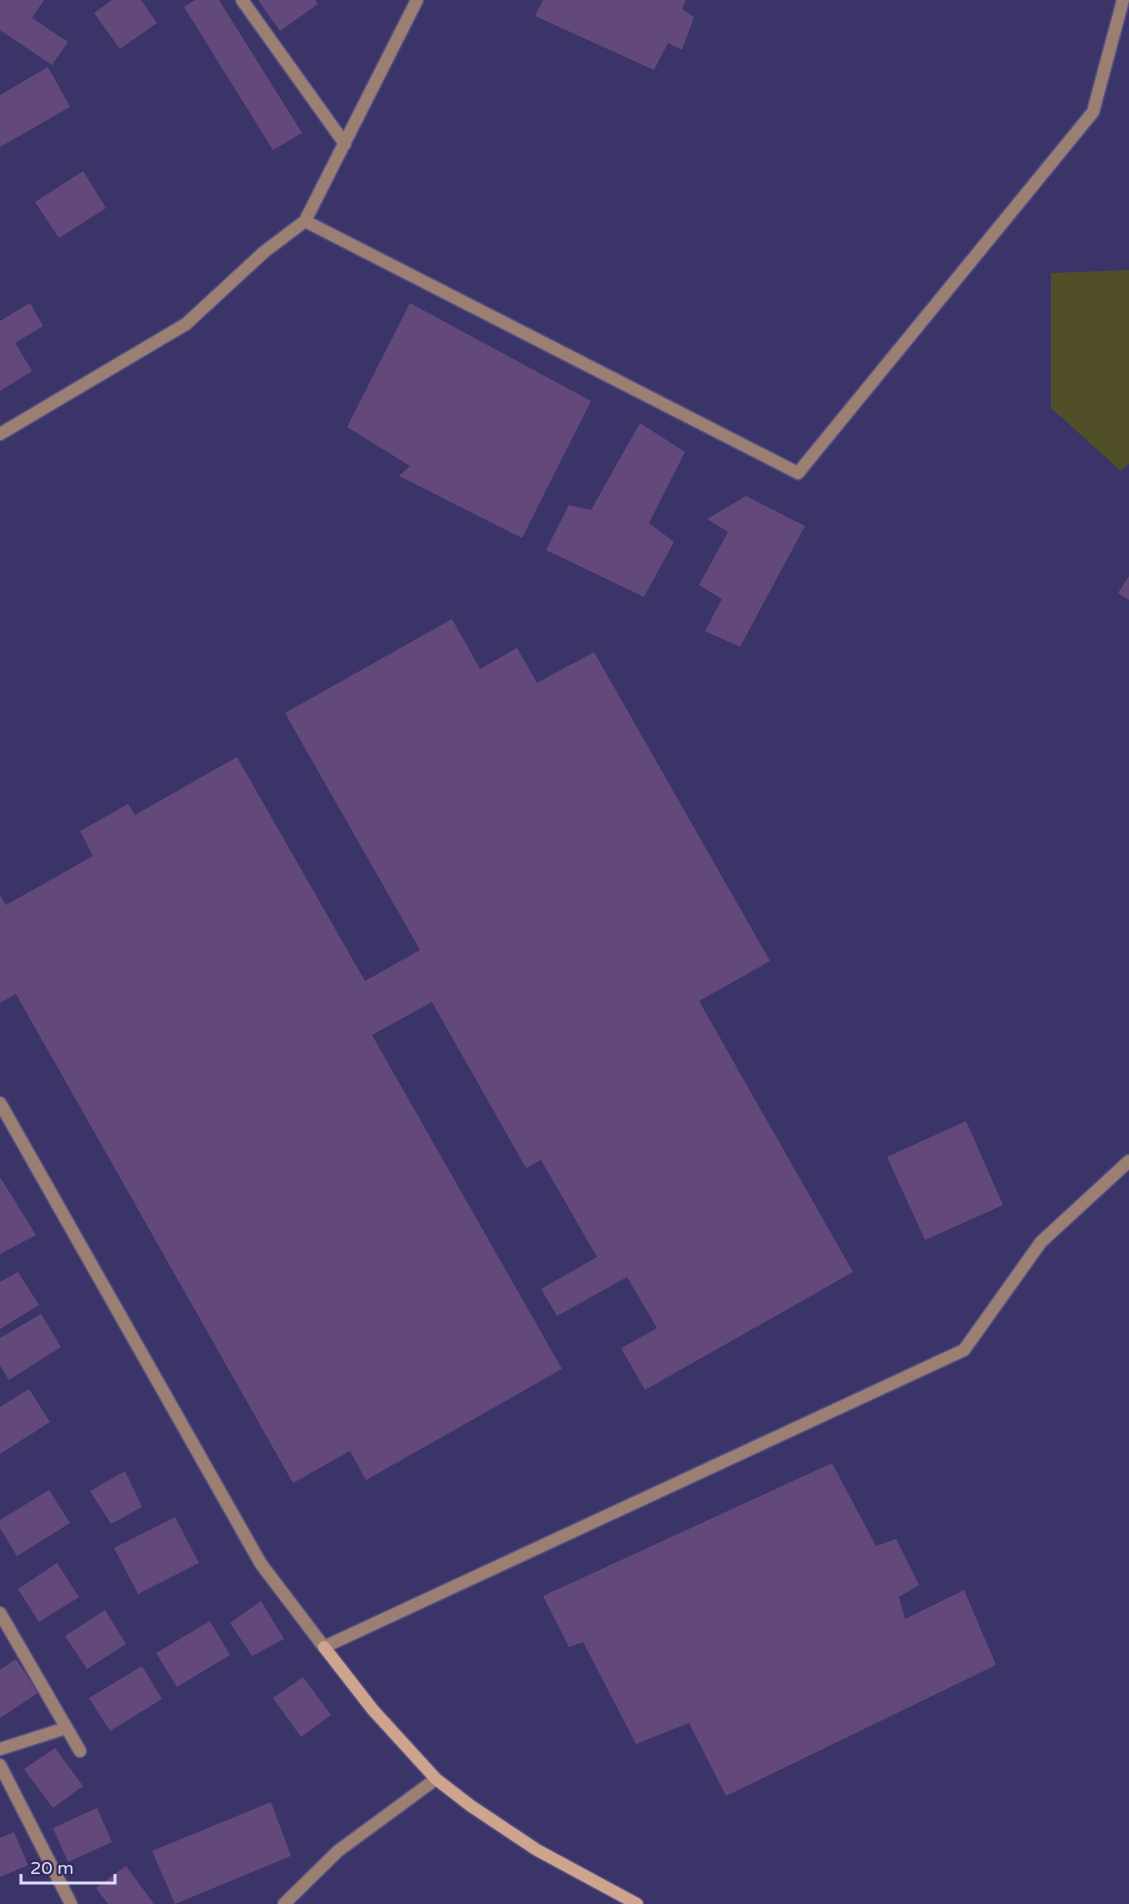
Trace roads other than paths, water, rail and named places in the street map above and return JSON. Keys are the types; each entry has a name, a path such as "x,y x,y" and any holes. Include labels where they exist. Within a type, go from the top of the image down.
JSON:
{"street":[{"path":"242,0 345,144"},
{"path":"0,434 186,324 264,252 305,221 417,0"},
{"path":"305,221 798,473 1093,112 1123,0"},
{"path":"0,1103 261,1564 373,1710 436,1779 471,1806 537,1850 638,1904"},
{"path":"324,1647 964,1350 1041,1242 1129,1161"},
{"path":"0,1613 80,1751"},
{"path":"0,1749 66,1728"},
{"path":"0,1765 71,1904"},
{"path":"284,1904 338,1851 436,1779"}]}
